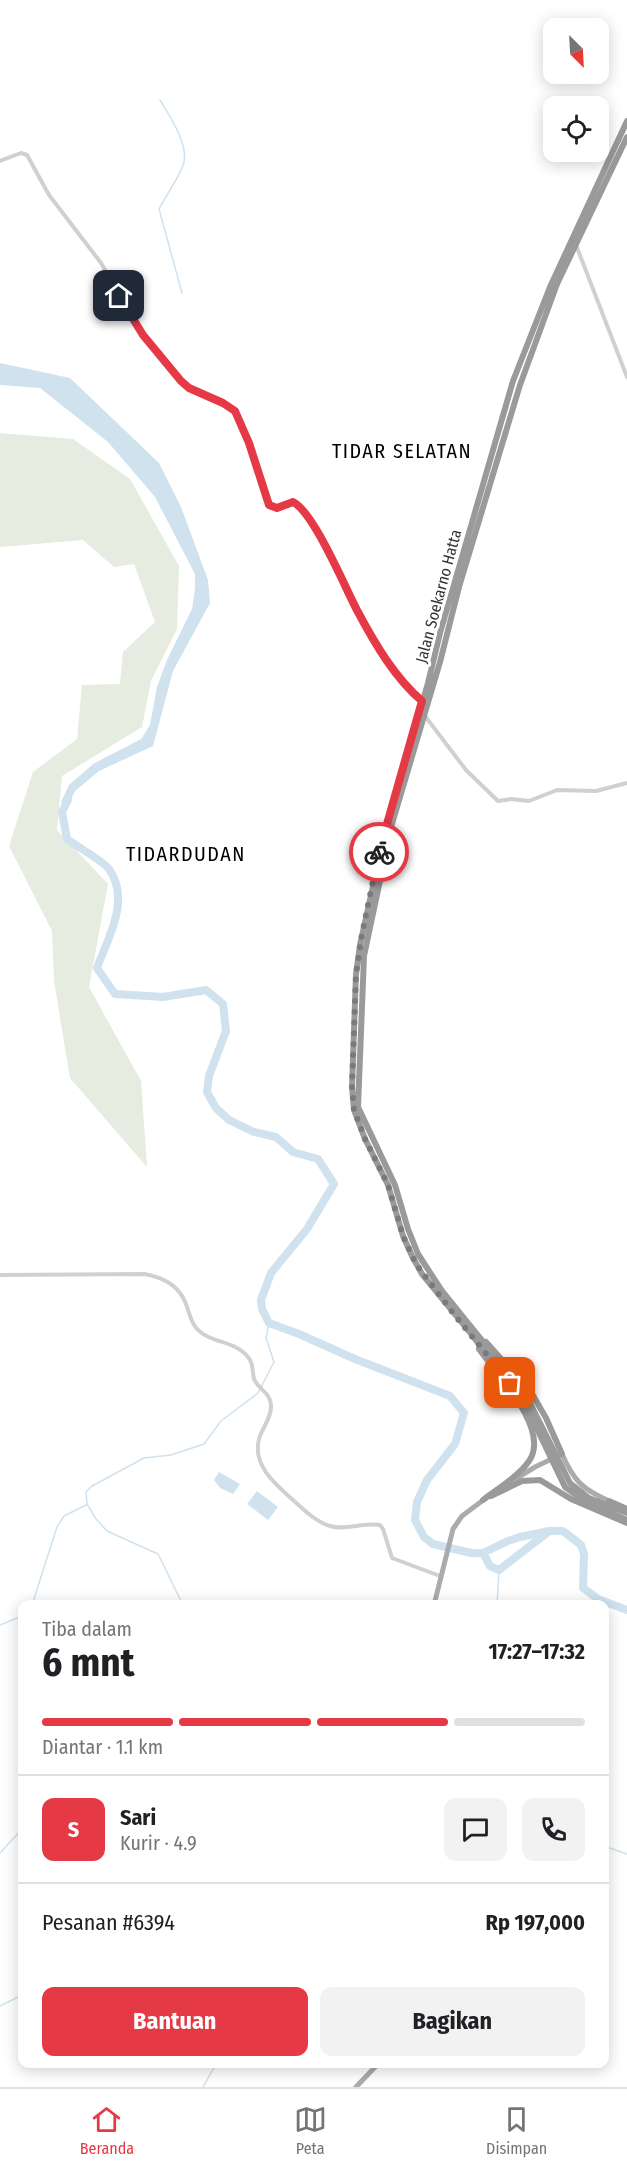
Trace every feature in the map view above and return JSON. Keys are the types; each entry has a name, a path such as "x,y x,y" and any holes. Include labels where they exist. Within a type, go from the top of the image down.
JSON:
{"highway":[{"name":"Jalan Soekarno Hatta","path":"355,1100 367,934 392,824 439,654 520,386 574,241 627,121"},
{"name":"Jalan Soekarno Hatta","path":"574,241 627,137"},
{"name":"Jalan Soekarno Hatta","path":"439,654 422,701 382,840 362,934 356,974 355,1100 395,1185 418,1254 442,1291 525,1404 565,1487 586,1502 627,1521"},
{"name":"Jalan Soekarno Hatta","path":"467,1326 524,1391 570,1484 589,1498 627,1511"},
{"path":"467,1326 513,1369 531,1392 562,1454"},
{"path":"467,1326 523,1409 534,1432 536,1442 526,1466 483,1500"},
{"path":"483,1500 522,1481 540,1480 571,1499 627,1521"},
{"path":"609,1501 627,1511"}],"main road":[{"path":"435,1600 457,1521 483,1500 535,1467 562,1454 576,1482 609,1501"},
{"path":"356,2087 374,2068"}],"street":[{"path":"0,161 21,153 27,155 49,195 101,263 149,342 187,386 235,411 249,443 269,505 277,508 293,502 302,508 335,566 357,612 386,659 422,701"},
{"path":"574,241 627,377"},
{"path":"424,715 466,770 498,801 511,799 529,801 557,790 596,791 627,783"},
{"path":"0,1275 144,1274 167,1281 185,1300 197,1329 234,1347 247,1355 250,1360 254,1378 262,1386 271,1405 259,1441 263,1468 271,1479 324,1524 337,1528 380,1525 392,1558 440,1576"}],"shaded area":[{"path":"0,433 73,439 130,479 179,566 177,629 151,681 142,727 62,776 57,830 108,884 89,987 141,1081 147,1167 70,1078 54,981 52,931 9,846 33,772 77,739 82,685 120,684 123,652 155,622 134,564 114,567 83,540 0,547"}],"water":[{"path":"0,363 70,378 159,463 181,507 208,580 210,603 173,671 153,746 99,771 75,791 65,813 61,802 69,785 93,764 141,739 150,725 157,687 167,660 192,609 195,574 155,497 108,442 40,388 0,385"},
{"path":"219,1472 240,1484 233,1494 220,1488 214,1480"},
{"path":"257,1491 278,1507 268,1520 247,1504"}],"waterway":[{"path":"160,100 181,138 184,154 180,172 159,209 182,293"},
{"path":"68,800 62,812 67,839 109,869 118,893 115,919 97,968 115,994 163,997 206,990 223,1004 226,1031 209,1076 207,1092 216,1108 229,1120 254,1132 276,1137 293,1152 318,1159 334,1184 307,1229 271,1273 261,1300 262,1309 269,1323 450,1396 464,1413 455,1444 427,1480 417,1502 415,1520 424,1537 433,1544 471,1553 483,1553 520,1537 549,1531 563,1531 581,1545 584,1554 583,1588 601,1600"},
{"path":"181,1600 158,1554 107,1531 87,1504 86,1492 92,1486 144,1458 171,1455 204,1444 221,1421 258,1393 274,1362 266,1338 269,1323"},
{"path":"34,1600 57,1527 64,1516 86,1505"},
{"path":"483,1553 490,1566 499,1570 548,1532"},
{"path":"497,1600 499,1570"},
{"path":"609,1603 627,1610"},
{"path":"0,1625 18,1618"},
{"path":"0,1853 18,1833"},
{"path":"609,1848 627,1854"},
{"path":"0,2006 18,1997"},
{"path":"203,2087 214,2068"}],"way so far":[{"path":"379,852 356,974 352,1087 354,1110 365,1139 388,1185 403,1236 416,1264 510,1383"}],"district":[{"name":"TIDAR SELATAN","path":"402,451"},
{"name":"TIDARDUDAN","path":"186,854"}],"route":[{"path":"119,296 143,335 181,381 189,388 230,406 235,411 255,457 269,505 277,508 293,502 302,508 339,573 357,612 392,669 422,701 379,852"}]}
